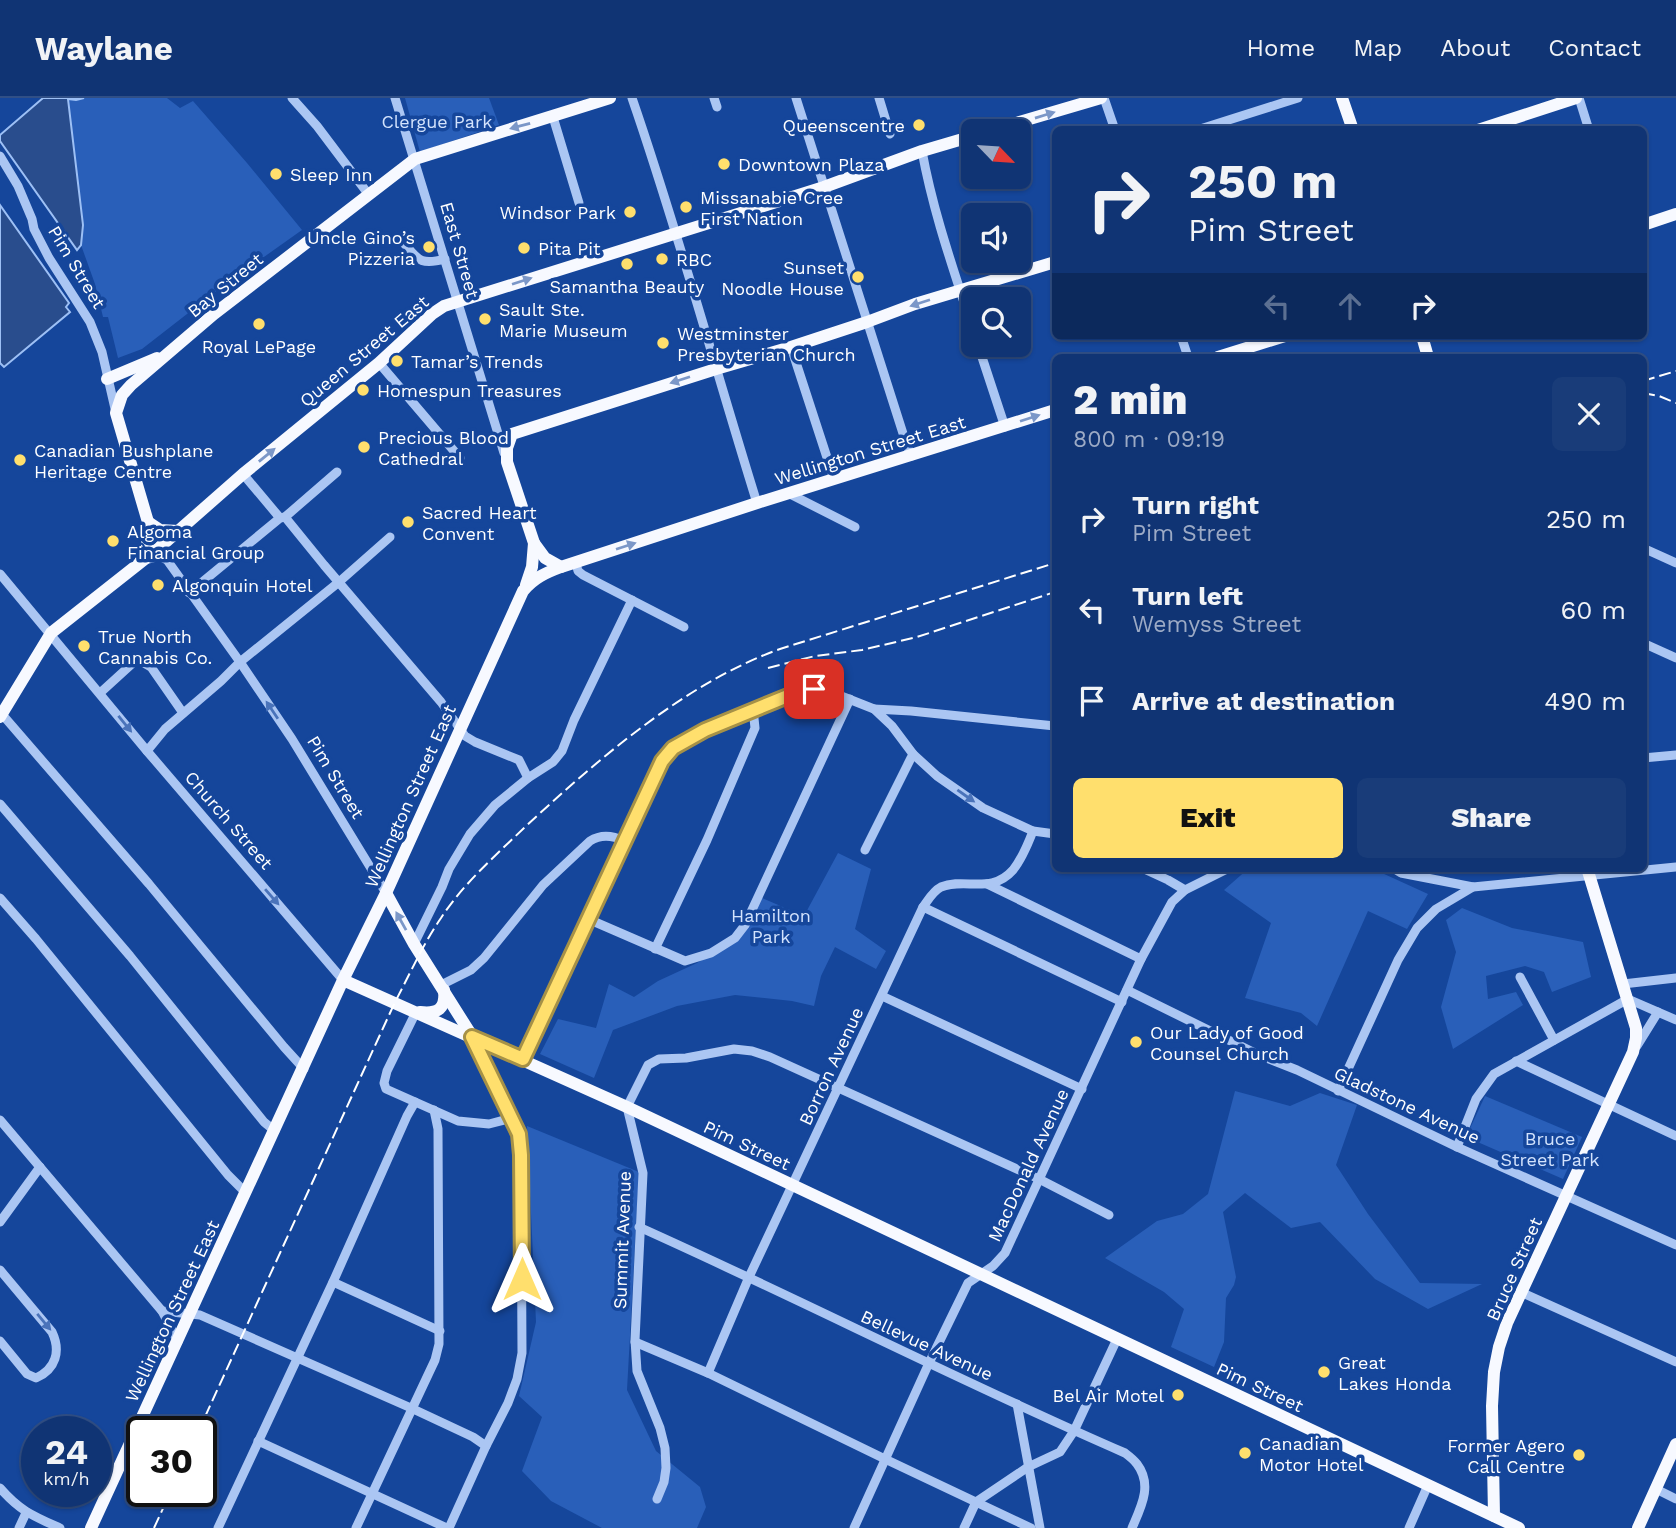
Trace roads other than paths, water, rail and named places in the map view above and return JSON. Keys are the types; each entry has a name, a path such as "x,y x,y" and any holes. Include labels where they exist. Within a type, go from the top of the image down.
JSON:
{"main road":[{"name":"Bay Street","path":"116,413 122,395 131,385 214,314 415,159 611,98"},
{"path":"1030,119 1102,98"},
{"path":"1342,98 1352,126"},
{"path":"1490,126 1578,98"},
{"name":"Queen Street East","path":"1,714 51,634 178,531 444,306 824,187 961,140"},
{"path":"1647,224 1676,214"},
{"path":"507,462 512,435 791,347 915,304 1052,263"},
{"path":"1237,354 1274,340"},
{"path":"107,379 171,352"},
{"name":"Wellington Street East","path":"91,1528 523,592 532,581 561,567 1052,411"},
{"name":"Pim Street","path":"116,413 148,522"},
{"name":"East Street","path":"507,462 534,542 532,567 523,592"},
{"path":"148,522 160,530 178,531"},
{"path":"139,563 147,548 148,522"},
{"path":"534,542 545,558 561,567"},
{"name":"Bruce Street","path":"1494,1516 1492,1403 1499,1347 1507,1323 1633,1052 1636,1028 1588,872"},
{"name":"Pim Street","path":"386,893 414,944 472,1037 627,1107 1519,1528"},
{"name":"Church Street","path":"343,980 472,1037"},
{"path":"416,1012 429,1013 443,1006 442,988"},
{"path":"1638,1528 1676,1444"}],"street":[{"path":"292,98 317,126 369,195"},
{"name":"East Street","path":"395,98 507,462"},
{"path":"632,98 676,232 757,503"},
{"path":"796,98 912,456"},
{"path":"879,98 890,134"},
{"path":"1102,98 1113,126"},
{"path":"1210,126 1298,98"},
{"path":"1578,98 1588,126"},
{"path":"553,117 579,203"},
{"path":"922,151 961,294"},
{"name":"Pim Street","path":"0,156 18,186 44,248 90,322 102,352 116,413"},
{"path":"402,241 423,261 445,259"},
{"path":"791,347 834,479"},
{"path":"982,357 1005,427"},
{"path":"379,363 460,458"},
{"path":"491,407 500,423 512,435"},
{"path":"189,593 337,472"},
{"path":"243,474 339,582 440,702 465,736 519,760 528,778"},
{"path":"788,493 855,527"},
{"path":"167,561 166,549 178,531"},
{"path":"147,751 165,729 240,662 390,537"},
{"path":"1647,550 1676,563"},
{"path":"139,563 157,556 167,561"},
{"name":"Pim Street","path":"167,561 292,739 386,893"},
{"path":"576,563 578,571 583,575 684,627"},
{"name":"Church Street","path":"0,574 343,980"},
{"path":"414,944 449,869 470,834 495,804 553,762 562,751 574,720 632,600"},
{"path":"1647,645 1676,658"},
{"path":"100,693 139,660 151,667 183,713"},
{"path":"523,1059 662,761 673,748 705,730 753,709 807,690 826,690 874,709 1052,726"},
{"path":"588,919 685,961 711,953 735,938 745,925 850,699"},
{"path":"655,949 755,728 753,709"},
{"path":"874,709 892,726 913,754 937,776 983,808 1033,831 1052,834"},
{"path":"1,714 149,884 303,1069"},
{"path":"865,850 913,754"},
{"path":"1647,758 1676,755"},
{"path":"0,804 130,957 264,1122 275,1131"},
{"path":"988,884 1000,880 1013,870 1033,831"},
{"path":"442,988 471,970 484,958 543,885 590,841 598,836 608,836 624,841"},
{"path":"1647,869 1676,867"},
{"path":"1150,872 1185,890"},
{"name":"MacDonald Avenue","path":"854,1528 968,1283 993,1266 1005,1253 1127,990 1171,902 1185,890 1221,872"},
{"path":"1399,872 1473,887 1588,872"},
{"path":"988,884 1142,959"},
{"name":"Borron Avenue","path":"708,1373 749,1277 923,907 940,887 988,884"},
{"path":"1338,1091 1398,960 1417,928 1436,909 1473,887"},
{"path":"0,898 228,1175 246,1193"},
{"path":"923,907 1122,1002"},
{"path":"1520,977 1554,1040"},
{"path":"1623,984 1676,978"},
{"name":"Gladstone Avenue","path":"1127,990 1258,1055 1297,1070 1457,1147 1676,1245"},
{"path":"882,996 1082,1088"},
{"path":"1457,1147 1476,1099 1494,1074 1516,1061 1628,999 1676,1020"},
{"path":"416,1012 387,1071 384,1083 386,1089 458,1121 489,1124 512,1118"},
{"name":"Bruce Street","path":"1633,1052 1658,1012"},
{"path":"258,1441 448,1528 508,1403 517,1379 522,1353 519,1134 472,1037"},
{"path":"627,1107 648,1065 659,1059 686,1058 734,1049 752,1051 838,1087 1039,1179 1109,1215"},
{"path":"1516,1061 1676,1136"},
{"path":"221,1527 415,1102"},
{"name":"Summit Avenue","path":"627,1107 643,1173 635,1342 637,1371 660,1428 665,1448 664,1482 657,1499"},
{"path":"355,1528 435,1360 439,1344 438,1129 434,1110"},
{"path":"0,1120 162,1311 178,1342"},
{"path":"0,1222 40,1167"},
{"name":"Bellevue Avenue","path":"639,1227 1125,1453 1137,1464 1145,1480 1145,1497 1132,1528"},
{"path":"0,1270 52,1332 57,1342 56,1355 51,1366 36,1378 27,1374 0,1341"},
{"path":"333,1282 440,1331"},
{"path":"1522,1293 1676,1362"},
{"path":"162,1311 200,1315 411,1408 473,1437 486,1446"},
{"path":"964,1528 976,1502 1028,1467 1060,1452 1074,1431 1117,1339"},
{"path":"635,1342 708,1373 1031,1528"},
{"path":"1017,1404 1040,1528"},
{"path":"1409,1528 1428,1485"},
{"path":"0,1488 26,1513 60,1528"},
{"path":"1656,1489 1676,1499"},
{"path":"19,1528 26,1513"}],"railway":[{"path":"1647,380 1676,371"},
{"path":"1647,394 1676,403"},
{"path":"205,1416 395,1002 434,928 480,871 552,802 612,750 710,682 780,649 1052,564"},
{"path":"768,668 815,656 862,650 917,637 1052,593"},
{"path":"154,1528 164,1507"}],"place":[{"name":"Queenscentre","path":"919,125"},
{"name":"Downtown Plaza","path":"724,164"},
{"name":"Sleep Inn","path":"276,174"},
{"name":"Missanabie Cree First Nation","path":"686,207"},
{"name":"Windsor Park","path":"630,212"},
{"name":"Uncle Gino’s Pizzeria","path":"429,247"},
{"name":"Pita Pit","path":"524,248"},
{"name":"RBC","path":"662,259"},
{"name":"Samantha Beauty","path":"627,264"},
{"name":"Sunset Noodle House","path":"858,277"},
{"name":"Sault Ste. Marie Museum","path":"485,319"},
{"name":"Royal LePage","path":"259,324"},
{"name":"Westminster Presbyterian Church","path":"663,343"},
{"name":"Tamar’s Trends","path":"397,361"},
{"name":"Homespun Treasures","path":"363,390"},
{"name":"Precious Blood Cathedral","path":"364,447"},
{"name":"Canadian Bushplane Heritage Centre","path":"20,460"},
{"name":"Sacred Heart Convent","path":"408,522"},
{"name":"Algoma Financial Group","path":"113,541"},
{"name":"Algonquin Hotel","path":"158,585"},
{"name":"True North Cannabis Co.","path":"84,646"},
{"name":"Our Lady of Good Counsel Church","path":"1136,1042"},
{"name":"Great Lakes Honda","path":"1324,1372"},
{"name":"Bel Air Motel","path":"1178,1395"},
{"name":"Canadian Motor Hotel","path":"1245,1453"},
{"name":"Former Agero Call Centre","path":"1579,1455"}],"park label":[{"name":"Clergue Park","path":"437,121"},
{"name":"Hamilton Park","path":"771,925"},
{"name":"Bruce Street Park","path":"1550,1148"}]}
